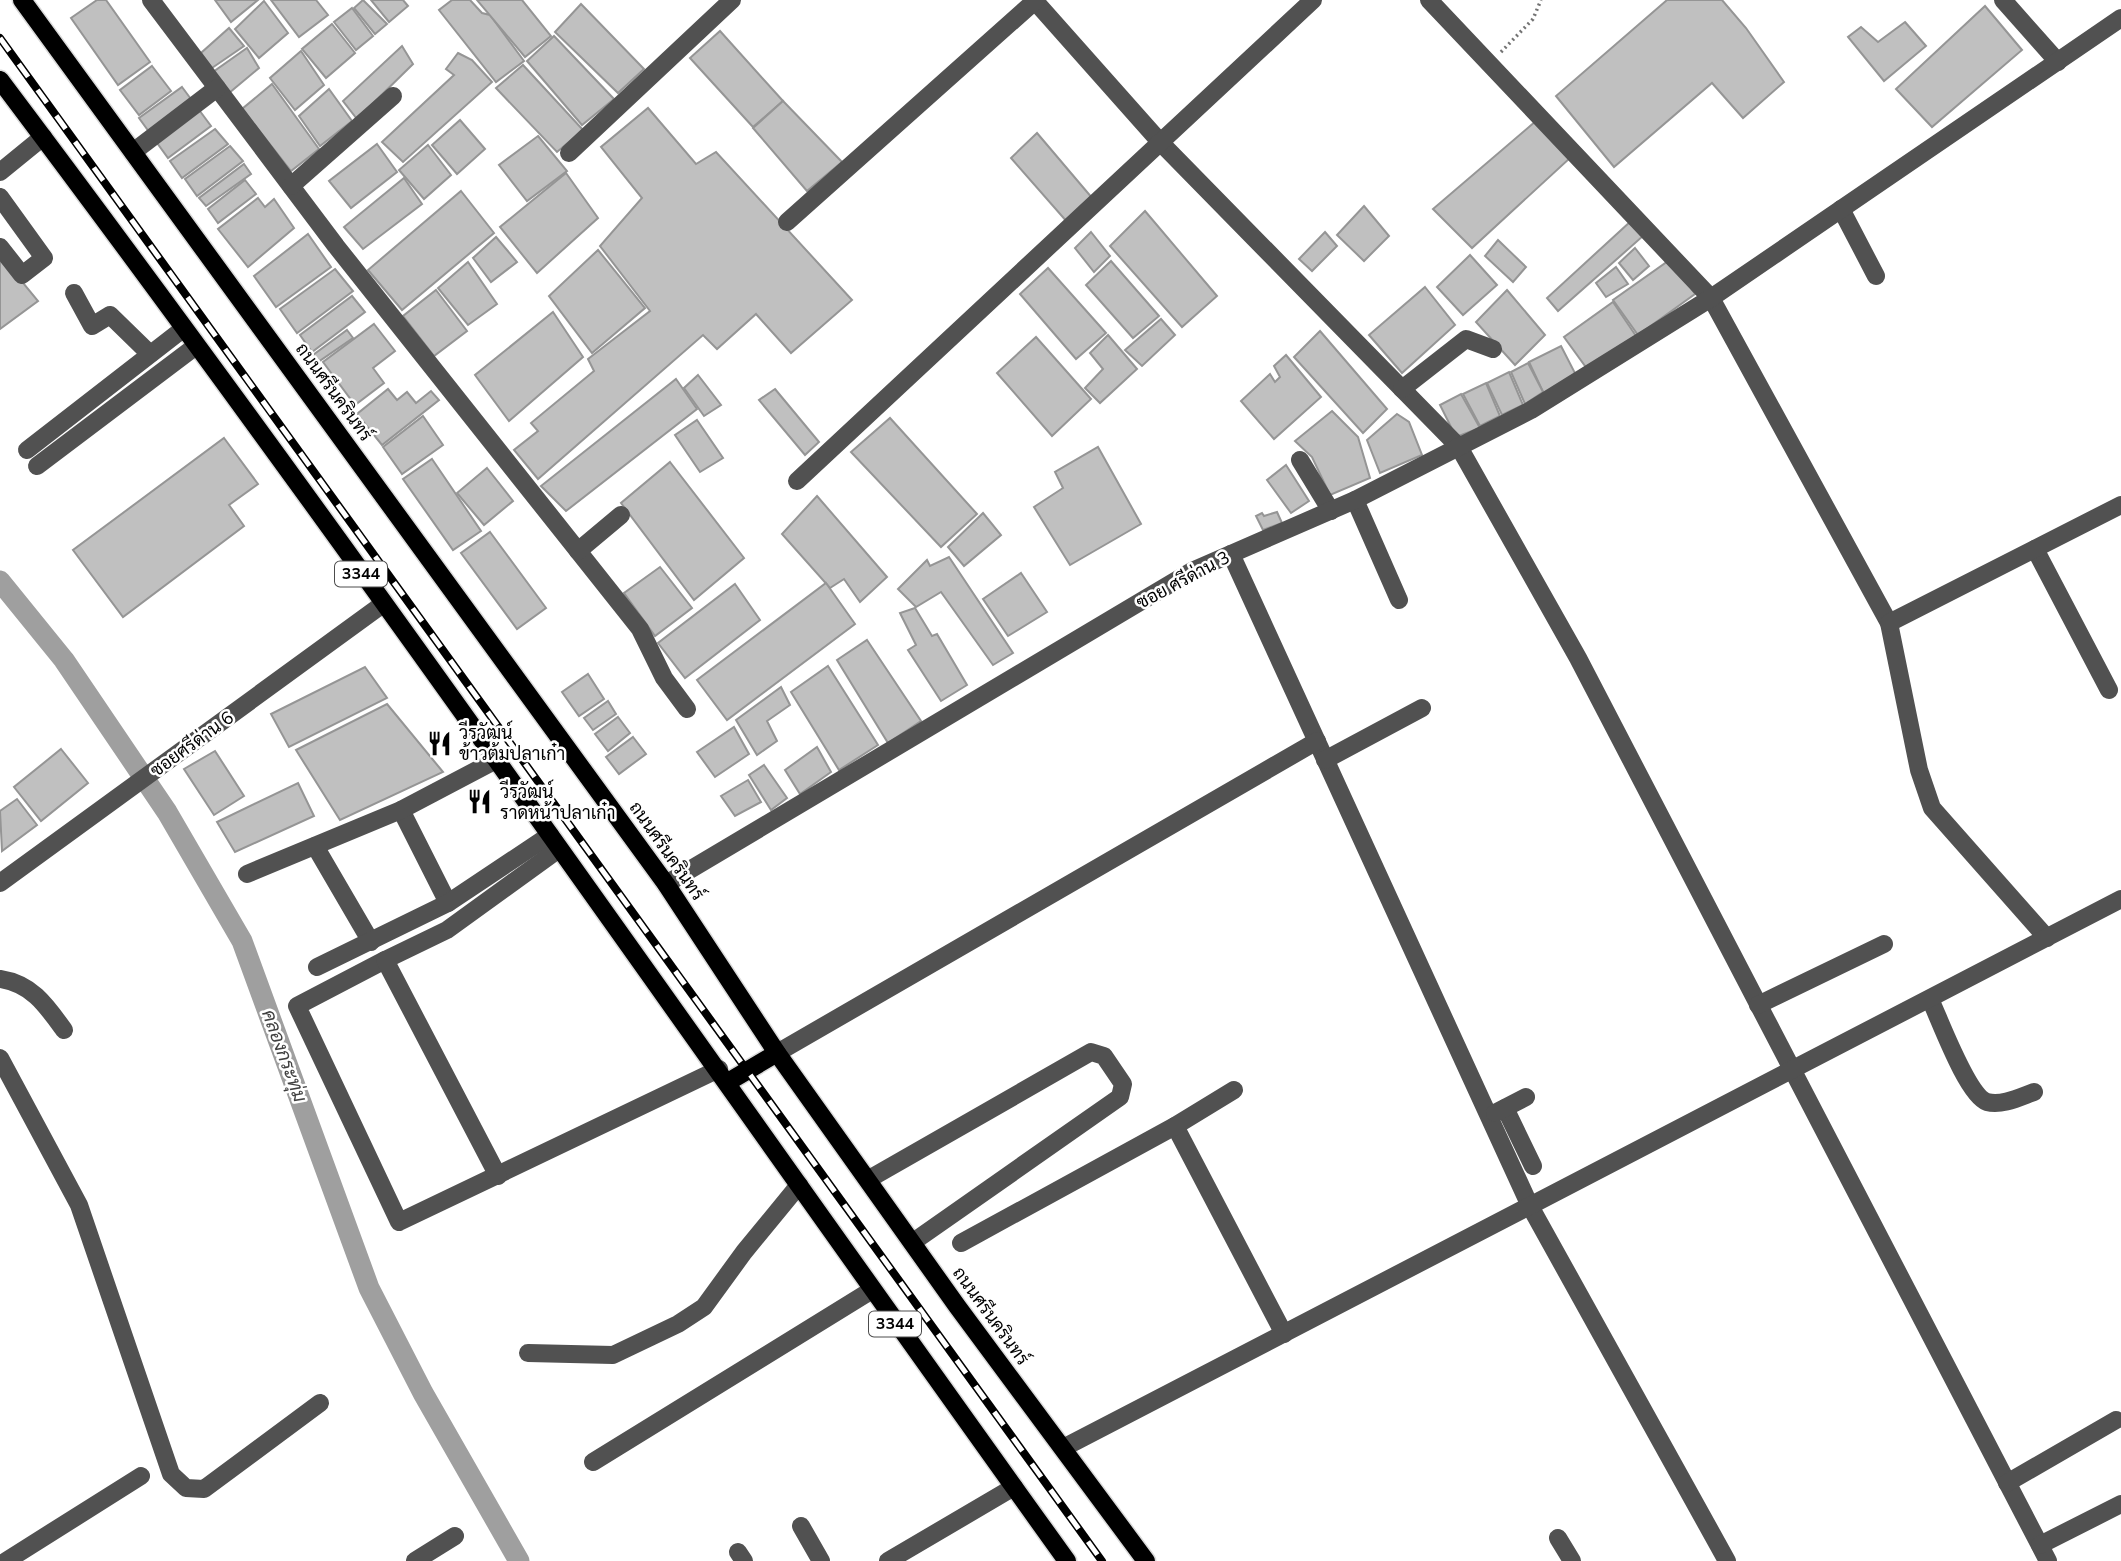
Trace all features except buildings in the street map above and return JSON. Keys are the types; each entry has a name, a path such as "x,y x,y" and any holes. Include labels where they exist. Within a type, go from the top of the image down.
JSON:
{"main road":[{"name":"ถนนศรีนครินทร์","path":"22,0 666,884 777,1054 1146,1561"},
{"name":"3344","path":"0,80 196,346 724,1076 872,1290 1067,1561"},
{"path":"724,1076 777,1054"}],"street":[{"path":"569,153 732,0"},
{"path":"786,222 1035,0 1161,143 1459,447 1578,658 2044,1553 2121,1504"},
{"path":"797,481 1314,0"},
{"path":"1429,0 1711,298 1889,623 1919,770 1932,808 2047,938"},
{"path":"2003,0 2058,62"},
{"path":"154,1 291,186 640,629 664,678 687,709"},
{"name":"ซอย ศรีด่าน 3","path":"666,884 1192,571 1355,500 1531,410 1711,298 2121,18"},
{"path":"133,152 217,88"},
{"path":"291,186 393,96"},
{"path":"0,172 43,137"},
{"path":"0,197 44,258 22,275 0,247"},
{"path":"1841,209 1876,276"},
{"path":"74,293 92,326 110,314 150,354"},
{"path":"27,450 183,329"},
{"path":"1402,389 1466,339 1493,349"},
{"path":"37,466 196,346"},
{"path":"1300,460 1331,511"},
{"path":"1355,500 1399,600"},
{"path":"1889,623 2121,505"},
{"path":"578,551 621,515"},
{"path":"2035,549 2109,690"},
{"path":"1231,554 1325,760 1497,1112 1530,1206 1727,1561"},
{"name":"ซอยศรีด่าน 6","path":"0,883 383,604"},
{"path":"1325,760 1422,708"},
{"path":"777,1054 1317,741"},
{"path":"247,874 401,810 496,760"},
{"path":"401,810 448,902"},
{"path":"317,967 448,902 554,842"},
{"path":"554,842 447,930 297,1006 400,1222 724,1076"},
{"path":"315,846 371,942"},
{"path":"1063,1448 2121,899"},
{"path":"1758,1005 1884,944"},
{"path":"385,960 498,1176"},
{"path":"0,979 15,981 38,996 64,1030"},
{"path":"1930,999 1970,1086 1984,1101 1999,1103 2034,1092"},
{"path":"869,1179 1091,1052 1104,1056 1123,1084 1121,1097 913,1242"},
{"path":"0,1058 79,1205 172,1474 186,1488 204,1489 320,1402"},
{"path":"961,1243 1175,1126 1234,1090"},
{"path":"1497,1112 1526,1097"},
{"path":"1497,1112 1534,1167"},
{"path":"1175,1126 1284,1334"},
{"path":"528,1353 612,1355 678,1324 704,1307 744,1252 799,1185"},
{"path":"593,1462 872,1290"},
{"path":"2007,1483 2116,1420"},
{"path":"6,1561 141,1476"},
{"path":"888,1561 1014,1487"},
{"path":"801,1526 821,1561"},
{"path":"415,1561 455,1536"},
{"path":"1558,1538 1572,1561"}],"path":[{"path":"1490,64 1533,19 1541,0"}],"waterway":[{"name":"คลองกระทุ่ม","path":"0,581 64,660 167,812 242,941 369,1288 423,1393 519,1561"}],"railway":[{"path":"0,38 1102,1561"}],"place":[{"name":"วีรวัฒน์ ข้าวต้มปลาเก๋า","path":"439,743"},
{"name":"วีรวัฒน์ ราดหน้าปลาเก๋า","path":"480,802"}]}
